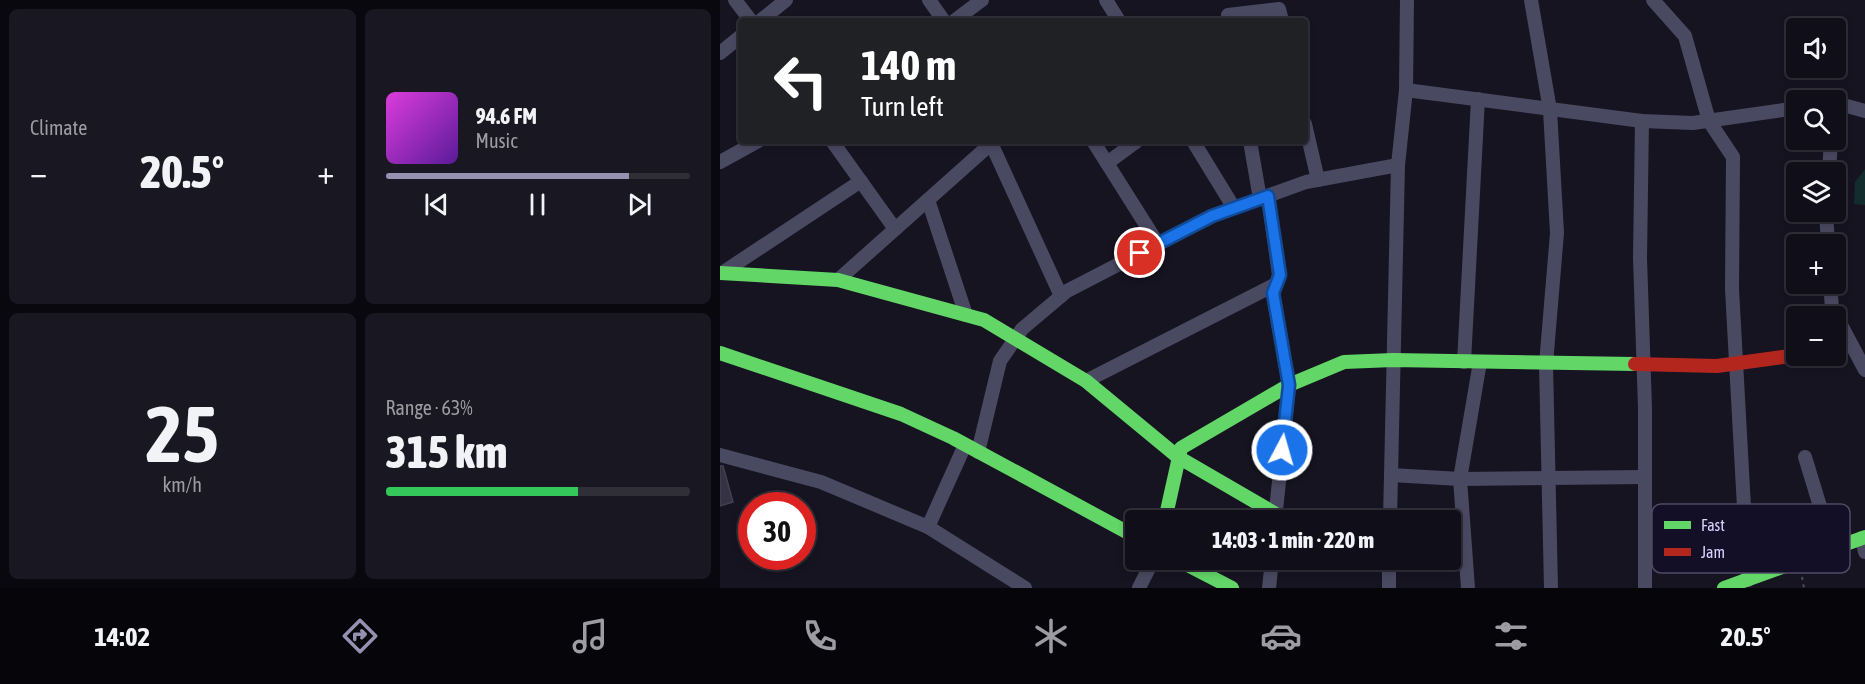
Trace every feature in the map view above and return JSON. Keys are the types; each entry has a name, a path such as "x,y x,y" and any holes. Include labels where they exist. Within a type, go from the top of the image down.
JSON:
{"street":[{"path":"735,0 748,18"},
{"path":"764,18 786,0"},
{"path":"929,0 943,18"},
{"path":"958,18 982,0"},
{"path":"1106,0 1117,18"},
{"path":"1226,0 1229,18 1279,9 1281,18"},
{"path":"1390,510 1398,165 1406,90 1407,0"},
{"path":"1531,0 1550,110 1557,233 1546,364 1551,588"},
{"path":"1653,0 1685,36 1709,121 1733,157 1732,289 1744,504"},
{"path":"720,53 738,38"},
{"path":"1406,90 1642,121 1692,123 1786,110"},
{"path":"1464,362 1478,99"},
{"path":"1846,106 1865,111"},
{"path":"1642,121 1640,258 1644,365 1645,588"},
{"path":"1308,137 1318,180"},
{"path":"720,162 753,144"},
{"path":"834,144 895,229"},
{"path":"838,280 990,144"},
{"path":"993,144 1061,296"},
{"path":"1095,144 1158,244"},
{"path":"1107,163 1133,144"},
{"path":"1195,144 1234,208"},
{"path":"1251,144 1280,275 1273,293 1289,385 1277,510"},
{"path":"978,452 1000,361 1022,329 1061,296 1212,216 1318,180 1398,165"},
{"path":"721,273 861,181"},
{"path":"928,200 966,315"},
{"path":"721,273 838,280 984,320 1086,381 1179,458 1264,510"},
{"path":"1086,381 1276,284"},
{"path":"1846,345 1865,370"},
{"path":"720,353 901,414 965,445 1125,531"},
{"path":"1167,510 1181,448 1289,385 1344,362 1394,360 1717,366 1786,357"},
{"path":"1468,588 1460,479 1480,362"},
{"path":"928,527 965,445"},
{"path":"720,455 821,482 928,527 1025,588"},
{"path":"1805,457 1819,504"},
{"path":"1391,475 1460,479 1645,477"},
{"path":"1138,588 1148,570"},
{"path":"1197,570 1232,588"},
{"path":"1269,588 1271,570"},
{"path":"1389,570 1389,588"},
{"path":"1748,573 1748,580"},
{"path":"1724,588 1767,573"}],"green space":[{"path":"1865,169 1865,205 1854,204 1855,182"}],"building":[{"path":"720,466 723,466 733,502 720,506"}],"traffic: fast":[{"path":"720,273 838,280 984,320 1086,381 1178,457 1269,510"},
{"path":"720,353 901,414 953,438 1125,531"},
{"path":"1167,510 1181,448 1289,385 1344,362 1393,360 1635,364"},
{"path":"1850,542 1865,537"},
{"path":"1197,570 1232,588"},
{"path":"1724,588 1765,573"}],"traffic: jam":[{"path":"1635,364 1717,366 1786,357"}],"route":[{"path":"1140,253 1212,216 1268,196 1280,275 1273,293 1289,385 1282,450"}]}
